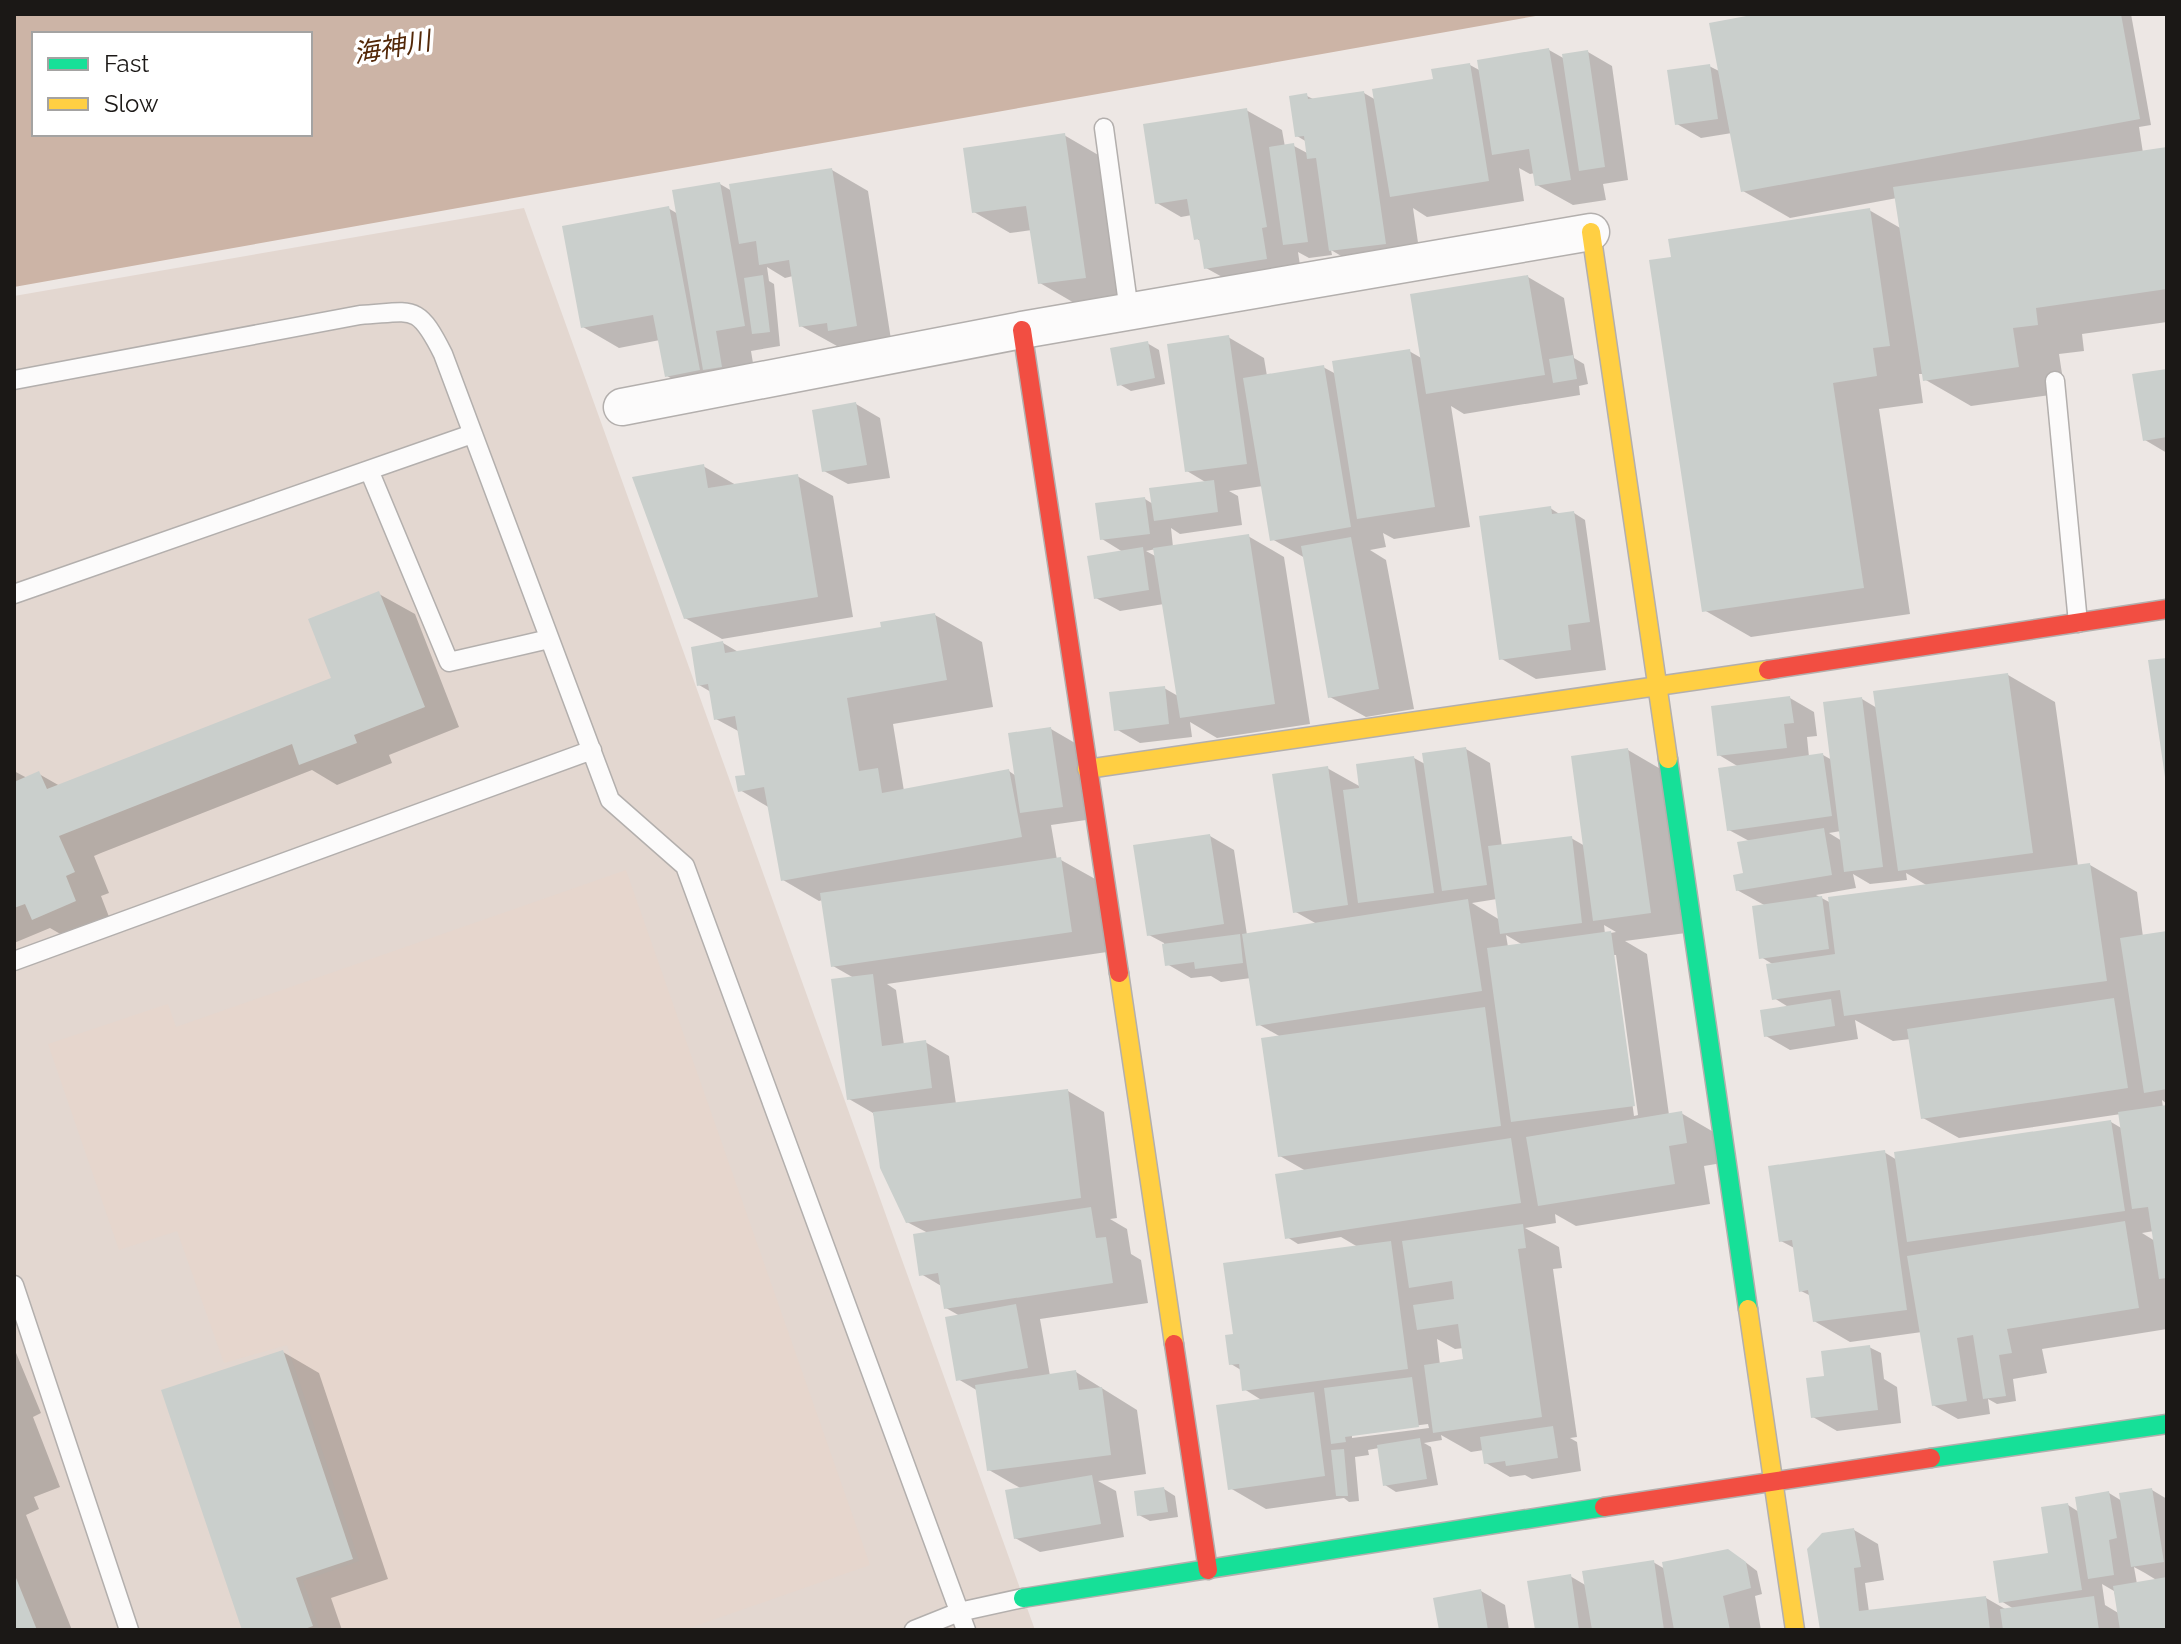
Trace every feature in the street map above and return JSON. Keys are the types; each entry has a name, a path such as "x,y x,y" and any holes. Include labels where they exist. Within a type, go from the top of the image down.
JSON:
{"street":[{"path":"622,407 1022,330 1591,232 1795,1630"},
{"path":"1022,330 1208,1570"},
{"path":"1087,769 1658,687 2167,609"},
{"path":"1023,1598 1773,1480 2167,1424"}],"lane":[{"path":"1104,128 1129,311"},
{"path":"14,380 360,315 411,313 423,319 432,333 472,434 610,800 685,866 963,1621"},
{"path":"2055,381 2078,623"},
{"path":"14,594 472,434"},
{"path":"369,470 449,662 549,639"},
{"path":"14,961 592,750"},
{"path":"14,1285 129,1630"},
{"path":"914,1630 963,1621 1023,1598"}],"shaded area":[{"path":"524,208 1035,1630 14,1630 14,296"},
{"path":"626,870 870,1565 684,1630 320,1630 303,1581 359,1561 287,1345 224,1363 177,1231 119,1250 48,1044 168,1004 176,1027"}],"water":[{"name":"海神川","path":"14,14 1547,14 14,287"}],"building":[{"path":"1757,14 2121,14 2140,119 1741,192 1709,23"},
{"path":"1549,48 1571,180 1535,186 1529,149 1492,155 1477,60"},
{"path":"1588,50 1605,167 1579,171 1562,54"},
{"path":"1470,63 1489,181 1390,197 1372,89 1433,79 1431,69"},
{"path":"1710,64 1718,119 1675,125 1667,70"},
{"path":"1364,91 1386,244 1329,251 1316,158 1307,159 1304,136 1295,137 1289,96 1307,93 1308,99"},
{"path":"1247,108 1267,227 1262,228 1267,259 1204,269 1199,239 1194,240 1187,199 1155,204 1143,124"},
{"path":"1065,133 1086,278 1038,284 1026,206 972,213 963,148"},
{"path":"1294,143 1308,242 1283,245 1269,147"},
{"path":"2167,147 2167,289 2036,308 2038,325 2013,328 2019,367 1923,381 1893,187"},
{"path":"832,168 857,326 828,331 827,323 799,327 789,260 759,265 756,241 739,244 729,184"},
{"path":"720,182 745,326 716,331 722,367 703,370 672,190"},
{"path":"669,206 700,370 665,377 653,315 581,328 562,226"},
{"path":"1870,208 1890,346 1873,348 1877,376 1833,383 1864,588 1702,612 1649,260 1671,257 1668,239"},
{"path":"763,275 770,332 752,334 744,278"},
{"path":"1528,275 1545,375 1426,394 1410,294"},
{"path":"1229,335 1247,464 1185,472 1167,344"},
{"path":"1148,341 1155,378 1117,386 1110,348"},
{"path":"1410,349 1435,507 1357,519 1332,361"},
{"path":"1573,355 1577,379 1553,383 1549,359"},
{"path":"1324,365 1351,527 1270,541 1243,378"},
{"path":"2167,369 2167,437 2143,441 2132,374"},
{"path":"856,402 867,465 822,472 812,410"},
{"path":"704,464 708,488 798,474 818,597 684,619 632,477"},
{"path":"1214,480 1218,512 1154,521 1149,488"},
{"path":"1145,497 1150,534 1100,540 1095,503"},
{"path":"1551,506 1552,514 1574,511 1590,622 1568,625 1571,650 1499,660 1479,516"},
{"path":"1249,534 1275,704 1180,718 1153,548"},
{"path":"1351,537 1379,689 1328,698 1301,546"},
{"path":"1143,547 1149,590 1094,599 1087,556"},
{"path":"379,591 425,707 354,735 357,743 299,765 292,744 59,836 75,872 66,876 76,901 32,920 25,904 14,908 14,782 39,771 47,789 331,678 308,619"},
{"path":"935,613 947,680 847,698 859,771 878,768 882,793 1009,769 1022,837 781,881 764,787 738,792 735,776 745,775 735,716 714,720 708,684 697,686 691,647 723,641 725,653 881,627 880,622"},
{"path":"2167,658 2167,777 2165,777 2148,660"},
{"path":"2008,673 2033,853 1898,871 1873,691"},
{"path":"1165,686 1169,724 1114,731 1109,692"},
{"path":"1790,696 1794,723 1784,724 1787,748 1717,756 1711,706"},
{"path":"1862,697 1883,867 1844,872 1823,702"},
{"path":"1051,727 1063,807 1020,813 1008,733"},
{"path":"1466,747 1487,885 1442,891 1422,753"},
{"path":"1628,748 1651,913 1593,921 1571,756"},
{"path":"1823,753 1832,816 1727,831 1718,768"},
{"path":"1414,756 1434,893 1358,903 1343,790 1359,788 1356,764"},
{"path":"1328,766 1348,905 1293,913 1272,774"},
{"path":"1824,828 1832,875 1736,891 1733,875 1743,873 1737,842"},
{"path":"1210,834 1224,924 1147,936 1133,845"},
{"path":"1572,836 1582,923 1500,934 1488,846"},
{"path":"1061,857 1072,932 831,967 820,893"},
{"path":"2090,863 2107,981 1844,1016 1840,990 1772,1000 1766,964 1835,954 1828,897"},
{"path":"1822,896 1829,949 1759,959 1752,906"},
{"path":"1468,899 1482,991 1256,1026 1242,934"},
{"path":"1611,931 1635,1106 1511,1122 1487,948"},
{"path":"2167,931 2167,1089 2144,1093 2120,938"},
{"path":"1240,934 1243,963 1195,969 1194,962 1165,966 1162,944"},
{"path":"873,974 882,1046 926,1040 932,1088 847,1100 831,979"},
{"path":"2114,998 2128,1088 1921,1119 1907,1029"},
{"path":"1831,999 1835,1026 1764,1037 1760,1010"},
{"path":"1485,1007 1501,1126 1278,1157 1261,1038"},
{"path":"1068,1089 1081,1198 906,1223 880,1168 873,1112"},
{"path":"2167,1105 2167,1278 2159,1279 2148,1207 2132,1209 2118,1112"},
{"path":"1682,1111 1687,1143 1669,1146 1675,1184 1538,1206 1526,1137"},
{"path":"2111,1120 2125,1211 1907,1242 1894,1152"},
{"path":"1511,1138 1521,1203 1285,1239 1275,1174"},
{"path":"1885,1150 1907,1310 1813,1322 1808,1290 1799,1292 1792,1240 1779,1242 1768,1166"},
{"path":"1091,1207 1096,1238 1106,1237 1113,1283 944,1309 938,1273 919,1276 913,1234"},
{"path":"2125,1221 2139,1308 2007,1329 2012,1353 1999,1355 2006,1396 1983,1399 1973,1335 1957,1338 1967,1401 1932,1406 1907,1256"},
{"path":"1523,1224 1526,1248 1518,1249 1542,1417 1433,1433 1424,1365 1463,1359 1458,1324 1417,1330 1413,1305 1454,1299 1452,1281 1409,1288 1402,1241"},
{"path":"1391,1241 1408,1369 1242,1391 1239,1364 1229,1365 1225,1335 1233,1334 1223,1263"},
{"path":"1016,1304 1028,1368 956,1381 945,1317"},
{"path":"1870,1345 1878,1410 1811,1418 1806,1378 1824,1376 1821,1351"},
{"path":"283,1350 353,1559 296,1578 313,1626 302,1630 242,1630 161,1390"},
{"path":"1076,1370 1079,1390 1102,1387 1111,1455 987,1471 975,1385"},
{"path":"1412,1377 1419,1427 1345,1437 1346,1442 1331,1444 1324,1388"},
{"path":"1314,1392 1325,1476 1228,1490 1216,1405"},
{"path":"1553,1426 1558,1458 1506,1466 1505,1461 1484,1464 1480,1437"},
{"path":"1420,1438 1427,1479 1383,1486 1377,1445"},
{"path":"1344,1449 1348,1496 1336,1496 1331,1450"},
{"path":"1092,1475 1101,1524 1014,1539 1005,1490"},
{"path":"1164,1487 1168,1512 1137,1516 1134,1491"},
{"path":"2152,1488 2164,1562 2131,1567 2119,1493"},
{"path":"2109,1491 2117,1538 2109,1540 2114,1575 2088,1579 2075,1497"},
{"path":"2068,1503 2082,1590 1999,1603 1993,1561 2048,1553 2041,1507"},
{"path":"1854,1528 1861,1567 1854,1568 1859,1611 1986,1596 1990,1630 1820,1630 1807,1549 1822,1533"},
{"path":"1728,1549 1746,1562 1751,1588 1723,1596 1730,1630 1674,1630 1662,1562"},
{"path":"1654,1560 1664,1630 1592,1630 1582,1571"},
{"path":"14,1573 37,1630 14,1630"},
{"path":"1571,1574 1579,1630 1535,1630 1527,1581"},
{"path":"2167,1577 2167,1630 2120,1630 2113,1586"},
{"path":"1481,1589 1488,1630 1439,1630 1433,1598"},
{"path":"2094,1596 2099,1630 2003,1630 2000,1609"}],"traffic: fast":[{"path":"1668,759 1748,1309"},
{"path":"1931,1458 2167,1424"},
{"path":"1023,1598 1604,1507"}],"traffic: slow":[{"path":"1591,232 1668,759"},
{"path":"1087,769 1768,670"},
{"path":"1119,973 1174,1344"},
{"path":"1748,1309 1795,1630"}],"traffic: jam":[{"path":"1022,330 1119,973"},
{"path":"1768,670 2167,609"},
{"path":"1174,1344 1208,1570"},
{"path":"1604,1507 1931,1458"}]}
